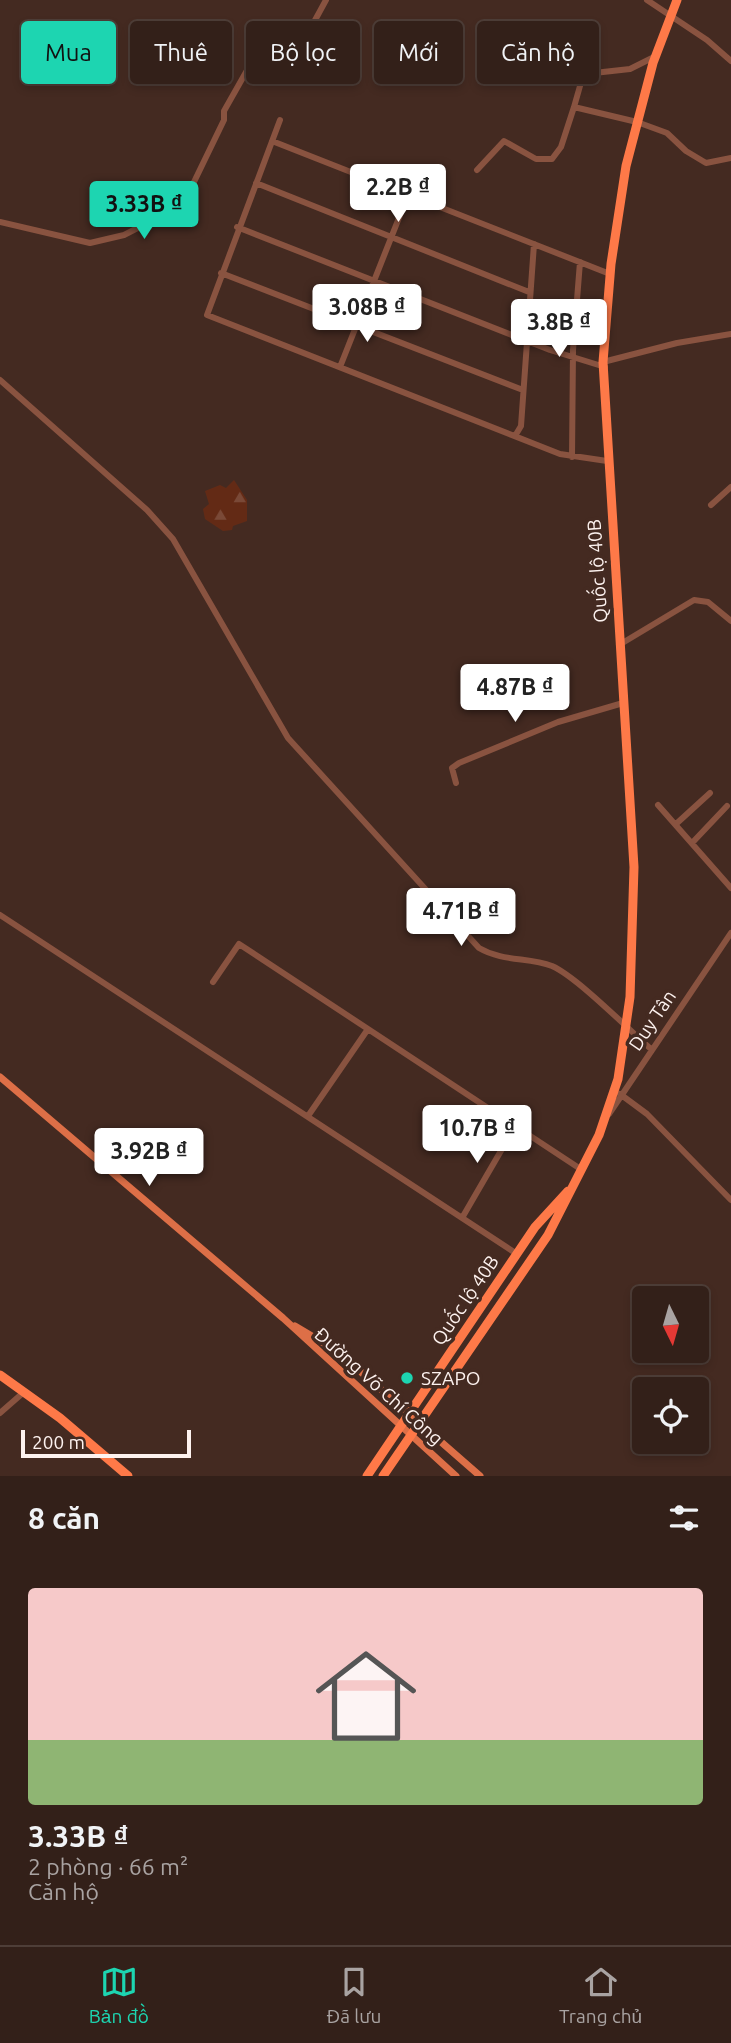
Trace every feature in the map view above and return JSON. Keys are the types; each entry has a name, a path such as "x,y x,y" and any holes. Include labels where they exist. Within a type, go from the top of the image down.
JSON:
{"highway":[{"name":"Quốc lộ 40B","path":"383,1476 548,1235 582,1170 615,1091 630,997 634,867 607,461 604,364 617,213 637,122 656,56 677,0"},
{"name":"Quốc lộ 40B","path":"367,1476 535,1227 576,1182"},
{"path":"0,1375 60,1418 128,1476"}],"main road":[{"name":"Đường Võ Chí Công","path":"0,1077 283,1318 456,1476"},
{"name":"Đường Võ Chí Công","path":"283,1318 337,1351 480,1476"}],"street":[{"path":"0,222 93,243 115,239 161,216 175,198 198,177 224,121 224,111 250,65 255,63 284,77 326,0"},
{"path":"647,0 707,40 731,61"},
{"path":"599,72 630,69 656,56"},
{"path":"477,170 504,142 536,159 552,159 561,147 582,84"},
{"path":"574,107 637,122 674,138 686,151 706,163 731,158"},
{"path":"280,120 237,227 207,315 514,436 572,457 607,461"},
{"path":"272,141 610,274"},
{"path":"256,183 529,292"},
{"path":"340,368 408,195"},
{"path":"237,227 572,358 604,364 731,334"},
{"path":"514,436 521,426 534,244"},
{"path":"572,457 572,358 580,262"},
{"path":"221,273 523,390"},
{"path":"0,380 147,510 173,539 288,738 480,948 491,955 542,963 562,971 651,1049"},
{"path":"711,505 731,487"},
{"path":"619,645 694,600 708,602 731,621"},
{"path":"456,783 452,768 459,763 558,722 623,703"},
{"path":"676,824 710,793"},
{"path":"658,805 731,888"},
{"path":"692,843 727,806"},
{"path":"0,915 517,1254"},
{"name":"Duy Tân","path":"602,1127 620,1094 731,933"},
{"path":"213,982 239,944 582,1170"},
{"path":"308,1116 368,1029"},
{"path":"620,1094 647,1114 731,1200"},
{"path":"462,1218 516,1125"},
{"path":"0,1413 24,1392"}],"green space":[{"path":"234,480 247,500 247,521 233,526 232,530 223,531 205,519 203,509 209,504 205,491 220,485 226,488"}],"place":[{"name":"SZAPO","path":"407,1378"}]}
